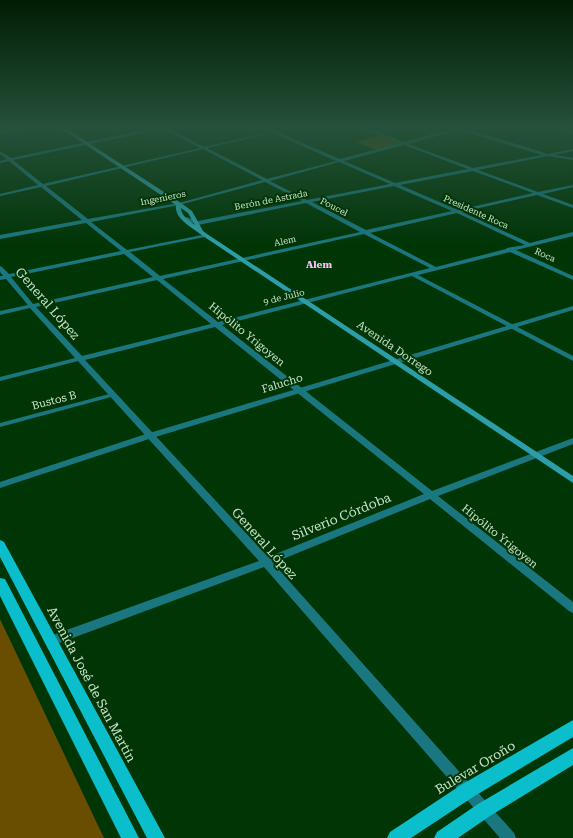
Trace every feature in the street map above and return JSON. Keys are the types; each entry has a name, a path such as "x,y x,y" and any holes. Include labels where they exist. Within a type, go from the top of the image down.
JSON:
{"main road":[{"name":"Avenida Dorrego","path":"121,167 190,212 205,236"},
{"name":"Avenida Dorrego","path":"179,204 178,210 186,220 205,236 396,361 535,456 573,480"},
{"name":"Avenida José de San Martín","path":"0,545 156,838"},
{"path":"0,583 130,838"},
{"name":"Bulevar Oroño","path":"396,838 467,791 573,728"},
{"path":"443,838 484,810 573,756"}],"street":[{"name":"Hipólito Yrigoyen","path":"19,166 573,608"},
{"path":"0,195 125,166"},
{"name":"Poucel","path":"239,166 434,268"},
{"name":"Ingenieros","path":"0,237 179,204 322,166"},
{"name":"Presidente Roca","path":"352,166 528,244"},
{"path":"463,166 573,207"},
{"name":"Berón de Astrada","path":"186,220 198,223 492,166"},
{"name":"Alem","path":"0,313 573,186"},
{"name":"9 de Julio","path":"0,379 528,244 572,235"},
{"path":"4,277 205,236"},
{"name":"Roca","path":"509,249 573,278"},
{"name":"General López","path":"0,268 4,277 266,562 509,838"},
{"path":"412,274 573,359"},
{"name":"Falucho","path":"0,485 149,436 573,308"},
{"name":"Silverio Córdoba","path":"51,641 266,562 431,495 573,441"}],"lane":[{"name":"Bustos B","path":"0,425 113,395"}],"shaded area":[{"path":"0,619 104,838 0,838"}],"district":[{"name":"Alem","path":"319,264"}]}
